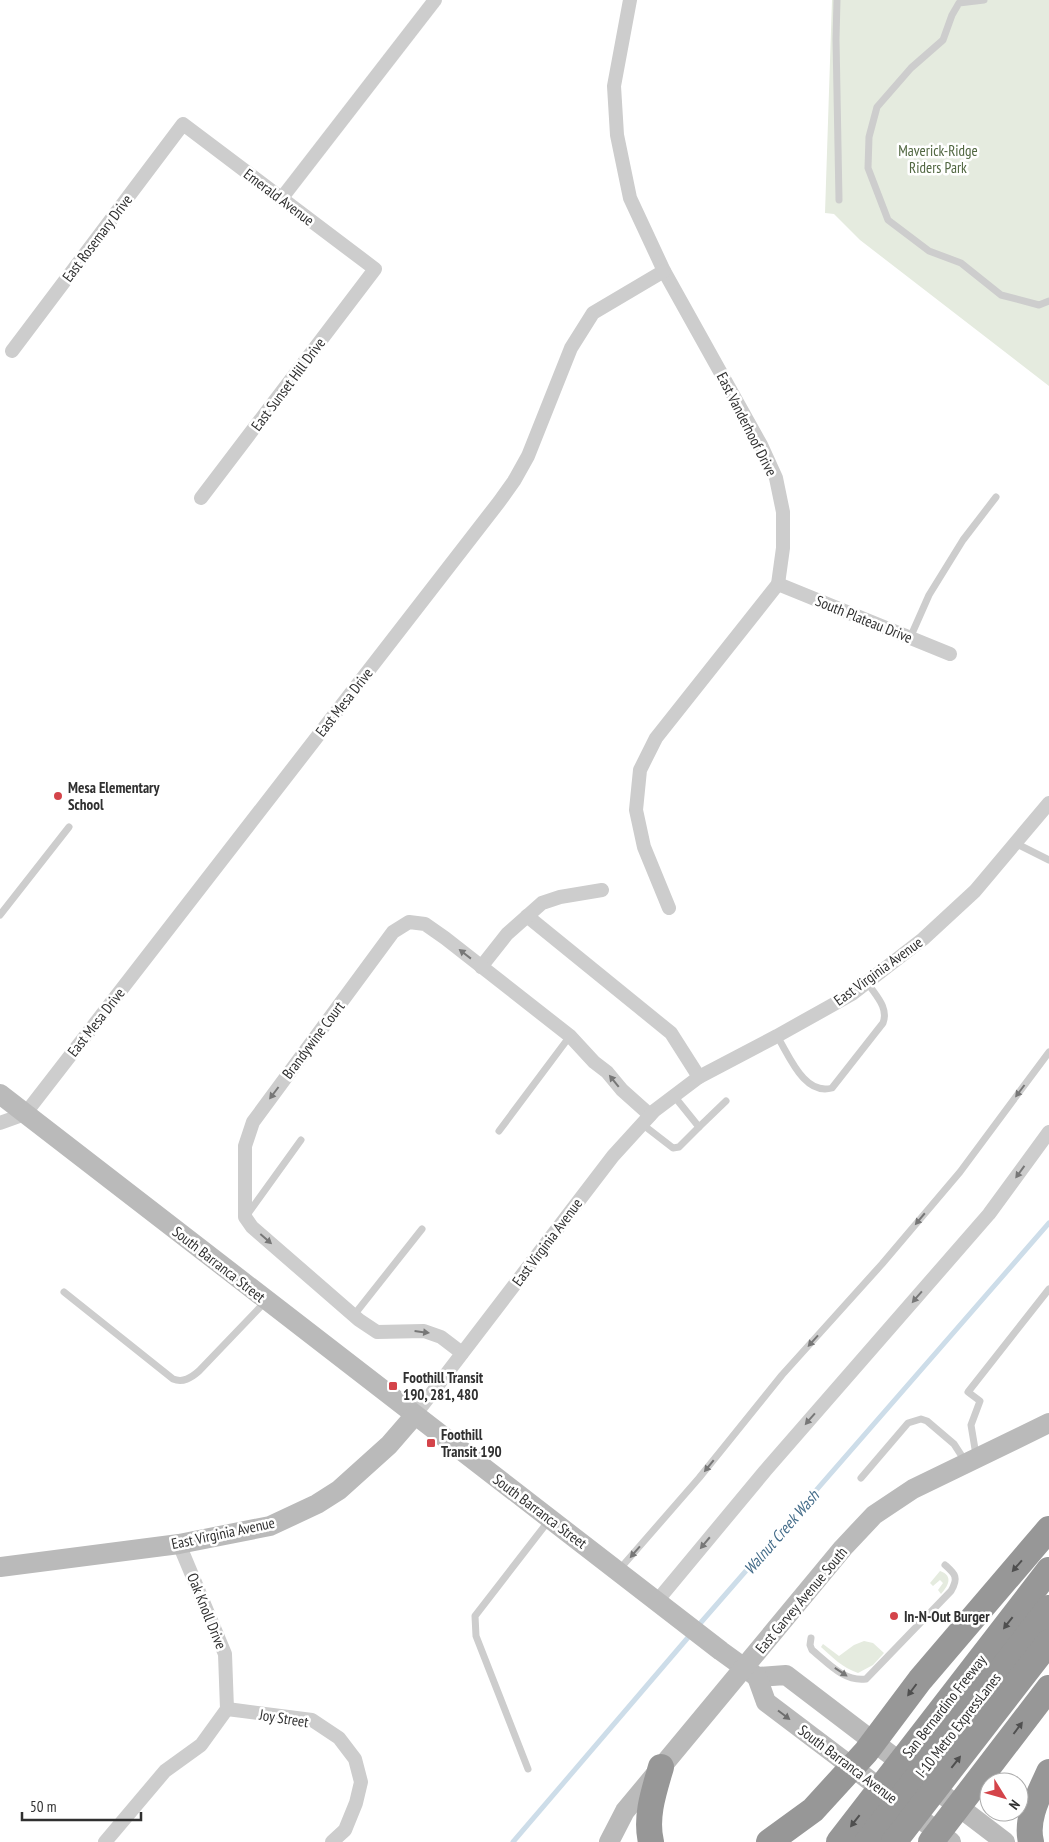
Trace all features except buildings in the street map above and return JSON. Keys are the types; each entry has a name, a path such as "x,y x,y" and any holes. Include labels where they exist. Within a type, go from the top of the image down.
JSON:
{"highway":[{"path":"769,1842 813,1810 866,1752 920,1680 1049,1529"},
{"name":"San Bernardino Freeway","path":"839,1842 1049,1570"},
{"name":"I-10 Metro ExpressLanes","path":"867,1842 1049,1608"},
{"name":"I-10 Metro ExpressLanes","path":"894,1842 1049,1642"},
{"path":"931,1842 1049,1688"},
{"path":"651,1842 649,1828 650,1805 661,1767"},
{"path":"1031,1842 1029,1832 1034,1808 1049,1772"},
{"path":"944,1842 957,1809"}],"main road":[{"name":"South Barranca Street","path":"0,1094 414,1415 751,1672"},
{"name":"East Virginia Avenue","path":"0,1567 179,1544 270,1526 317,1504 339,1490 389,1445 414,1415"},
{"name":"East Garvey Avenue South","path":"609,1842 625,1810 661,1767 751,1672 843,1548 874,1516 913,1489 1049,1423"},
{"path":"751,1672 786,1675 999,1838"},
{"name":"South Barranca Avenue","path":"751,1672 766,1702 951,1842"}],"street":[{"path":"281,199 435,0"},
{"name":"East Vanderhoof Drive","path":"630,0 614,86 616,135 630,198 664,271 761,444 776,478 783,512 783,548 778,584"},
{"name":"Emerald Avenue","path":"183,124 375,269"},
{"name":"East Rosemary Drive","path":"12,351 183,124"},
{"name":"East Sunset Hill Drive","path":"201,498 375,269"},
{"name":"East Mesa Drive","path":"25,1114 514,480 528,456 571,348 593,313 664,271"},
{"path":"669,908 643,840 636,810 640,770 656,738 778,584"},
{"name":"South Plateau Drive","path":"778,584 950,654"},
{"name":"East Virginia Avenue","path":"414,1415 613,1156 646,1119 699,1077 852,994 923,939 975,891 1015,843 1042,816 1049,803"},
{"path":"481,967 507,934 542,903 560,897 602,890"},
{"path":"527,916 671,1033 699,1077"},
{"name":"Brandywine Court","path":"245,1217 245,1146 253,1122 393,932 408,922 425,924 570,1036 594,1062 607,1072 646,1119"},
{"path":"0,1123 25,1114"},
{"path":"657,1601 765,1471 989,1214 1049,1132"},
{"path":"245,1217 252,1227 354,1315 377,1332 424,1331 441,1337 462,1353"},
{"name":"Oak Knoll Drive","path":"179,1544 225,1654 226,1709"},
{"path":"106,1842 165,1771 201,1745 226,1709"},
{"name":"Joy Street","path":"226,1709 312,1720 339,1738 355,1760 361,1782 356,1803 345,1830 332,1842"}],"lane":[{"path":"837,0 839,200"},
{"path":"984,0 959,3 952,15 943,40 911,68 877,107 869,137 868,168 888,220 929,251 961,263 1001,295 1039,305 1049,301"},
{"path":"910,638 929,595 963,540 996,497"},
{"path":"0,915 70,827"},
{"path":"1015,843 1049,860"},
{"path":"777,1036 800,1074 809,1084 823,1090 832,1088 883,1023 885,1017 883,1005 867,982"},
{"path":"499,1131 570,1036"},
{"path":"618,1571 699,1478 782,1374 882,1264 960,1172 1049,1052"},
{"path":"674,1096 699,1126"},
{"path":"646,1119 673,1148 679,1147 726,1101"},
{"path":"245,1217 302,1140"},
{"path":"354,1315 422,1229"},
{"path":"972,1461 972,1425 980,1401 968,1392 1049,1289"},
{"path":"64,1292 173,1379 179,1381 191,1378 199,1371 266,1300"},
{"path":"861,1478 908,1423 921,1419 954,1444 972,1461"},
{"path":"528,1770 476,1636 475,1616 550,1519"},
{"path":"811,1638 812,1650 845,1676 858,1680 866,1679 950,1590 956,1577 945,1565"}],"green space":[{"name":"Maverick-Ridge Riders Park","path":"832,0 1049,0 1049,386 860,240 834,214 825,213"},
{"path":"940,1571 948,1578 946,1588 941,1594 938,1590 943,1583 940,1580 933,1586 930,1583"},
{"path":"864,1641 873,1643 884,1653 873,1665 858,1673 843,1665 821,1647 823,1644 839,1656 854,1645"}],"waterway":[{"name":"Walnut Creek Wash","path":"697,1627 1049,1223"},
{"name":"Walnut Creek Wash","path":"513,1842 691,1634"}],"place":[{"name":"Mesa Elementary School","path":"58,796"},
{"name":"Foothill Transit 190, 281, 480","path":"393,1386"},
{"name":"Foothill Transit 190","path":"431,1443"},
{"name":"In-N-Out Burger","path":"894,1616"}]}
